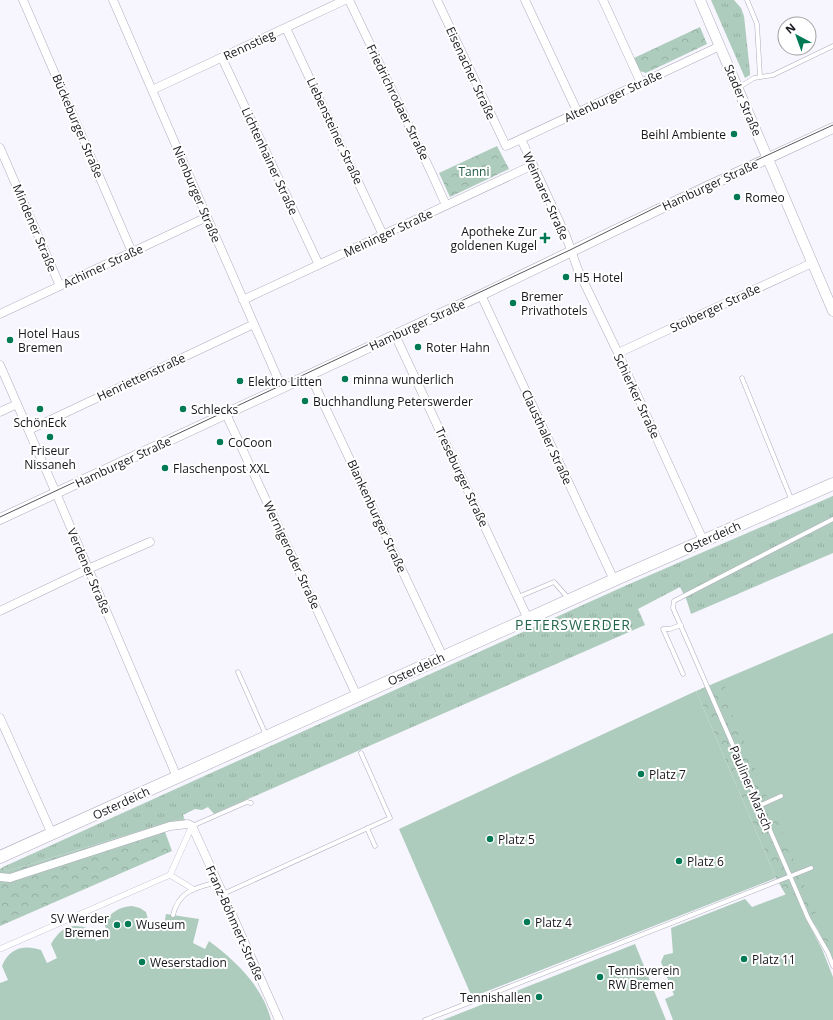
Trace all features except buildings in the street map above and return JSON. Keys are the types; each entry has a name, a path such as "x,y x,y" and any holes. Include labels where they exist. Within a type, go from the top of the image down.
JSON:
{"main road":[{"name":"Osterdeich","path":"0,857 703,540 833,484"}],"street":[{"name":"Bückeburger Straße","path":"23,0 132,252"},
{"name":"Nienburger Straße","path":"114,0 282,388"},
{"name":"Rennstieg","path":"152,90 345,0"},
{"name":"Friedrichrodaer Straße","path":"349,0 446,205"},
{"name":"Eisenacher Straße","path":"437,0 506,146"},
{"path":"525,0 578,113"},
{"path":"602,0 641,83"},
{"name":"Stader Straße","path":"700,0 833,311"},
{"name":"Liebensteiner Straße","path":"286,28 384,235"},
{"name":"Altenburger Straße","path":"506,146 720,46"},
{"name":"Lichtenhainer Straße","path":"222,58 319,265"},
{"name":"Hamburger Straße","path":"0,519 310,375 833,128"},
{"name":"Weimarer Straße","path":"521,140 566,236 571,252"},
{"name":"Mindener Straße","path":"0,148 60,286"},
{"name":"Meininger Straße","path":"243,300 533,165"},
{"name":"Achimer Straße","path":"0,314 207,216"},
{"name":"Schierker Straße","path":"571,252 703,540"},
{"name":"Stolberger Straße","path":"618,353 812,263"},
{"name":"Clausthaler Straße","path":"480,295 614,580"},
{"name":"Henriettenstraße","path":"29,430 254,324"},
{"name":"Treseburger Straße","path":"395,335 528,619"},
{"name":"Verdener Straße","path":"0,365 177,777"},
{"name":"Blankenburger Straße","path":"310,375 443,657"},
{"path":"0,412 17,404"},
{"name":"Wernigeroder Straße","path":"226,414 357,696"},
{"path":"0,611 88,569 150,542"},
{"path":"0,718 52,834"},
{"path":"0,877 10,878 170,826 185,823 192,826 170,875 0,949"},
{"name":"Franz-Böhmert-Straße","path":"192,826 224,894 279,1020"},
{"name":"Franz-Böhmert-Straße","path":"170,875 193,889"}],"lane":[{"path":"747,0 757,24 760,77"},
{"path":"737,88 754,78 773,75 833,46"},
{"path":"742,378 792,501"},
{"name":"Pauliner Marsch","path":"833,519 674,601 673,608 808,918 828,953 833,966"},
{"path":"518,597 554,582 570,600"},
{"path":"681,625 670,629 663,629 683,674"},
{"path":"238,672 267,737"},
{"path":"224,894 390,818 361,753"},
{"path":"759,806 781,796"},
{"path":"192,826 247,802 251,803"},
{"path":"367,828 376,846"},
{"path":"425,1020 811,868"},
{"path":"173,915 180,898 193,889 218,882"}],"green space":[{"path":"711,0 734,0 741,8 744,16 750,72 750,75 745,78"},
{"path":"700,27 707,44 646,73 640,71 634,58"},
{"name":"Tanni","path":"497,146 509,169 450,197 439,173"},
{"path":"833,496 833,553 691,614 687,601 680,587 638,609 645,625 214,814 208,807 202,810 195,809 183,815 184,818 7,871 3,867 627,585"},
{"path":"833,633 833,953 723,692 729,677"},
{"path":"729,677 833,923 833,964 817,928 787,897 776,878 696,691"},
{"path":"696,691 776,878 472,997 399,829"},
{"path":"184,818 187,823 164,829 172,851 0,926 0,869 3,867 7,871"},
{"name":"Platz 11","path":"792,892 822,949 833,977 833,1020 673,1020 665,999 674,995 661,962 664,955 673,953 671,928 745,899 752,907"},
{"name":"Weserstadion","path":"132,906 140,908 146,912 150,926 164,926 166,914 199,919 193,943 205,949 209,941 229,957 255,986 262,997 271,1020 0,1020 0,983 8,980 2,966 13,951 29,947 41,950 47,963 57,958 51,944 63,930 72,926 90,929 96,941 108,936 104,922 110,915 120,909"},
{"name":"Tennisverein RW Bremen","path":"635,944 666,1020 443,1020"}],"tram line":[{"path":"0,517 570,250 685,193 833,125"}],"place":[{"name":"Beihl Ambiente","path":"734,134"},
{"name":"Romeo","path":"737,197"},
{"name":"Apotheke Zur goldenen Kugel","path":"545,238"},
{"name":"H5 Hotel","path":"566,277"},
{"name":"Bremer Privathotels","path":"513,303"},
{"name":"Hotel Haus Bremen","path":"10,340"},
{"name":"Roter Hahn","path":"418,347"},
{"name":"minna wunderlich","path":"345,379"},
{"name":"Elektro Litten","path":"240,381"},
{"name":"Buchhandlung Peterswerder","path":"305,401"},
{"name":"SchönEck","path":"40,409"},
{"name":"Schlecks","path":"183,409"},
{"name":"Friseur Nissaneh","path":"50,437"},
{"name":"CoCoon","path":"220,442"},
{"name":"Flaschenpost XXL","path":"165,468"},
{"name":"Platz 7","path":"641,774"},
{"name":"Platz 5","path":"490,839"},
{"name":"Platz 6","path":"679,861"},
{"name":"Platz 4","path":"527,922"},
{"name":"Wuseum","path":"128,924"},
{"name":"SV Werder Bremen","path":"117,925"},
{"name":"Platz 11","path":"744,959"},
{"name":"Weserstadion","path":"142,962"},
{"name":"Tennisverein RW Bremen","path":"600,977"},
{"name":"Tennishallen","path":"539,997"}],"district":[{"name":"PETERSWERDER","path":"573,624"}]}
